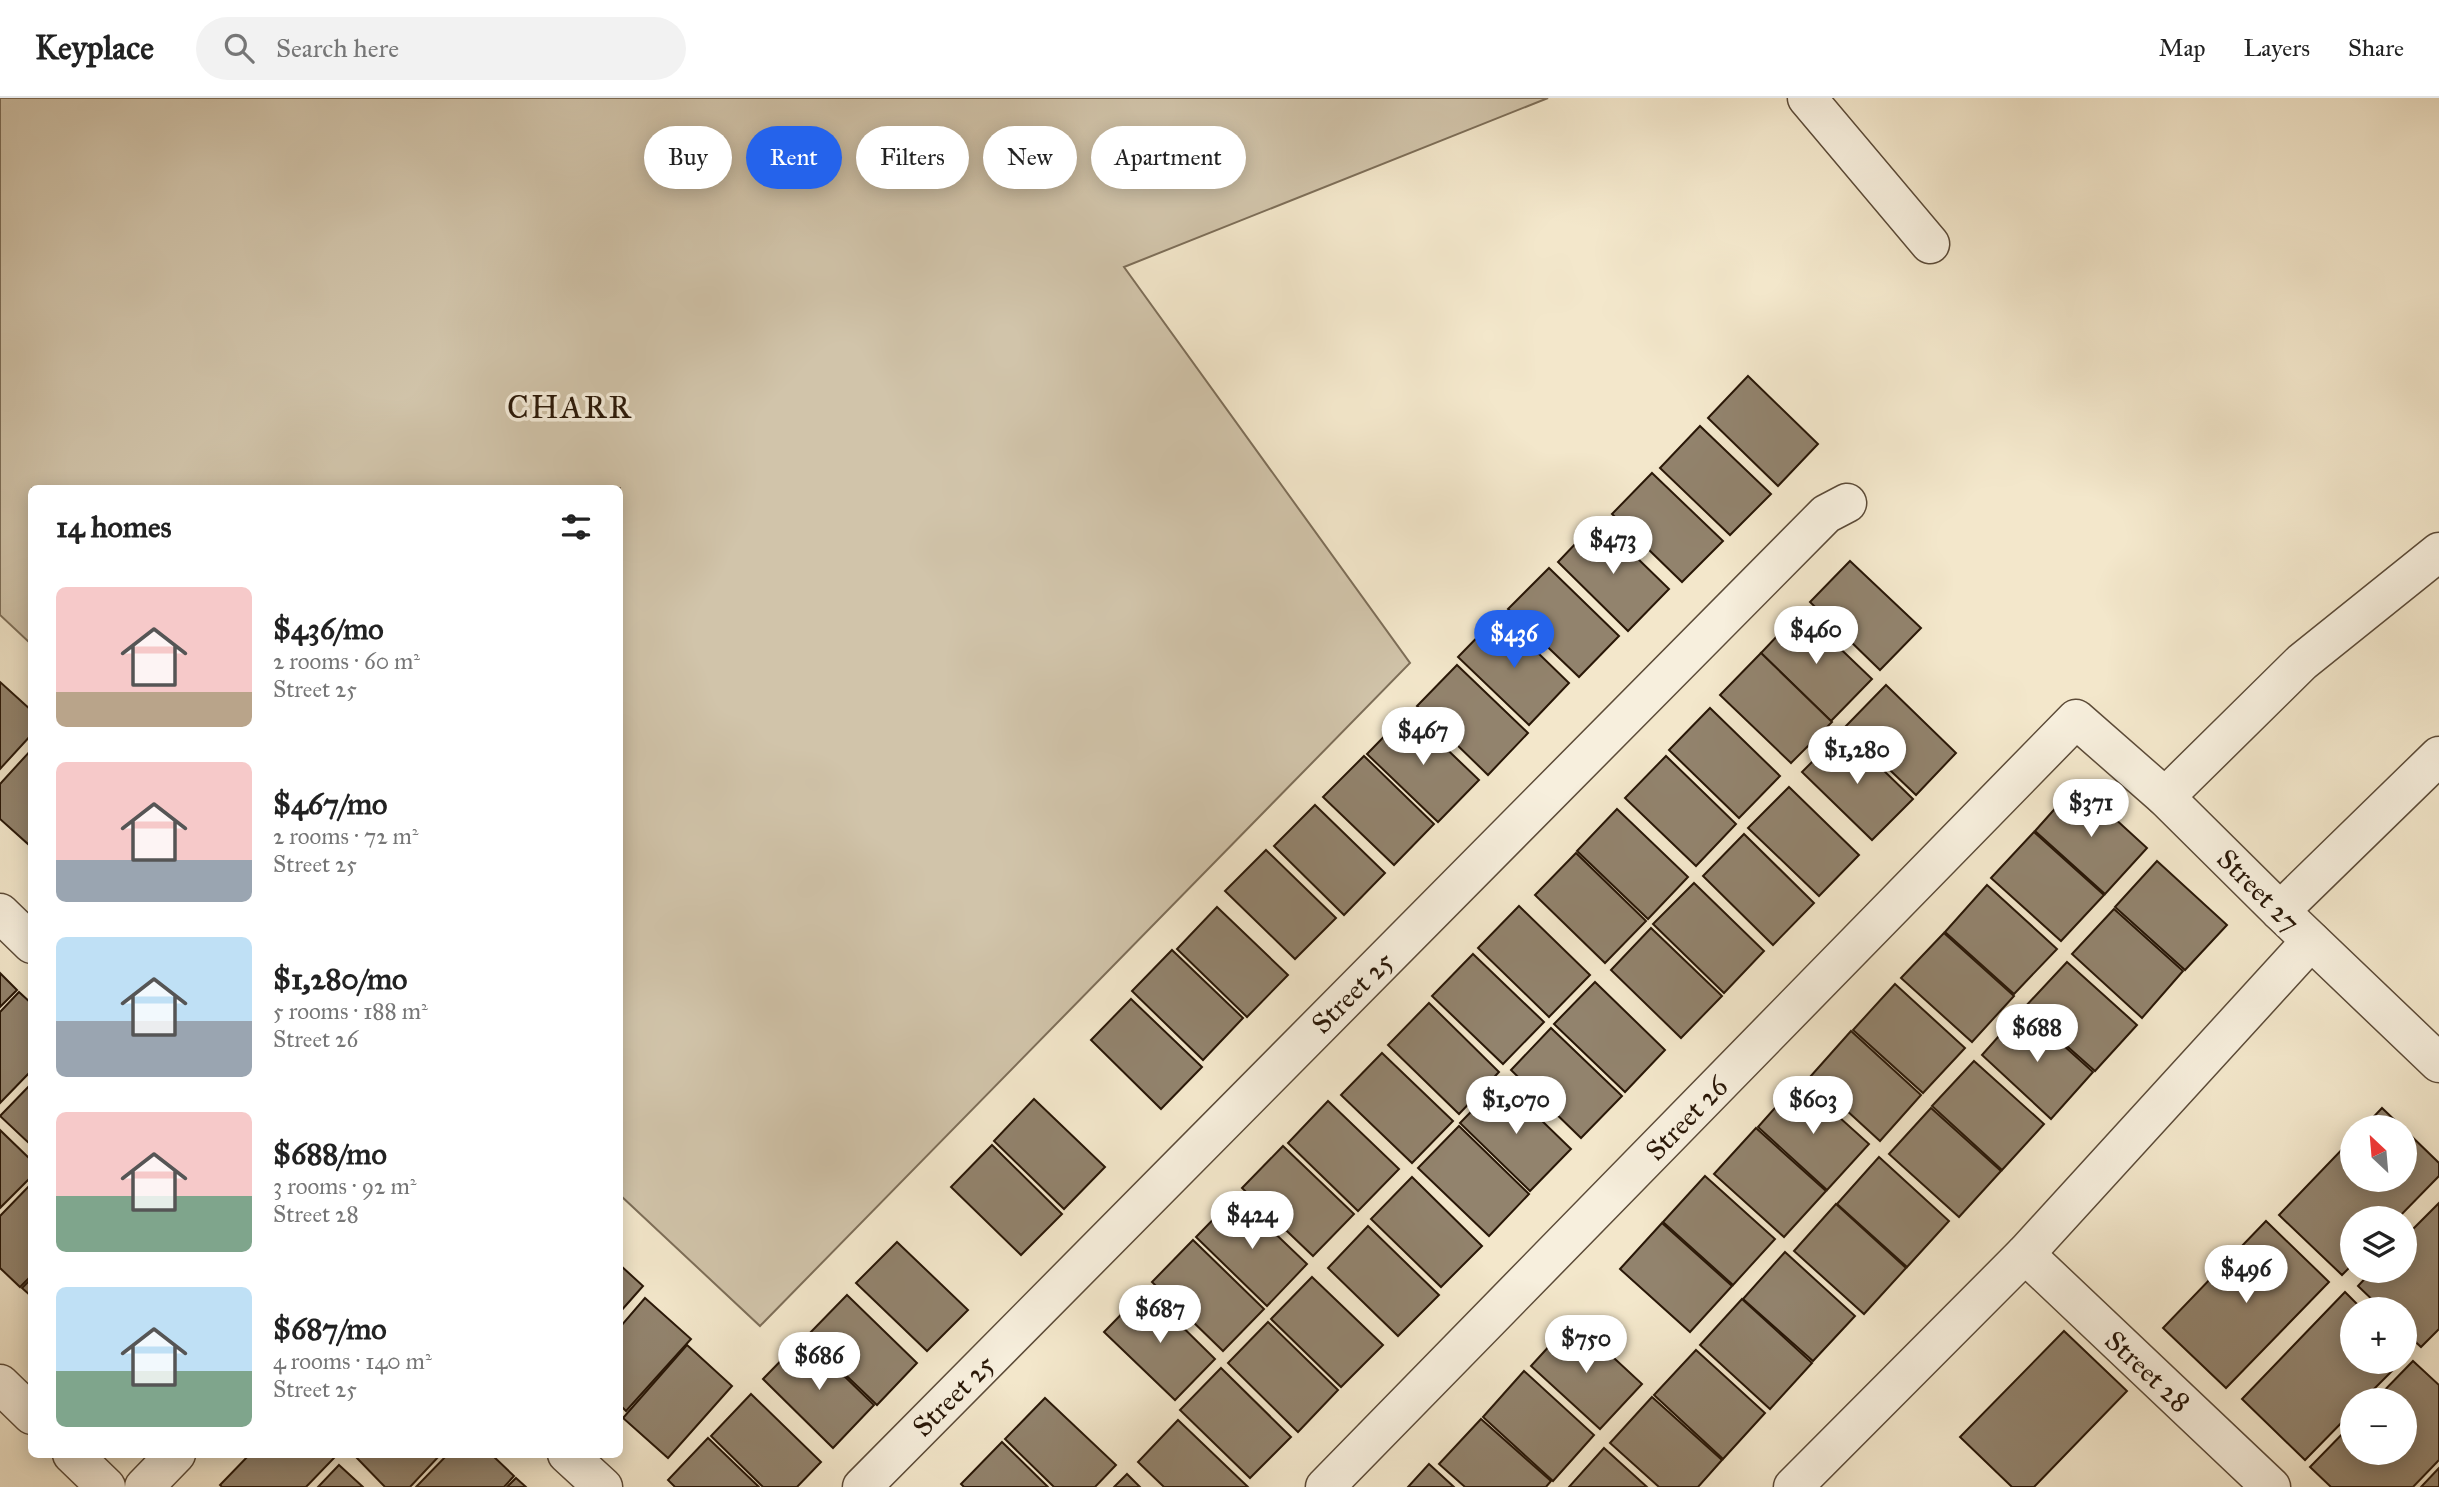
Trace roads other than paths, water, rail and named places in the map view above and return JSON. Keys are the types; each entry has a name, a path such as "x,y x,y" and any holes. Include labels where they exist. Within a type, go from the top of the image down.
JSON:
{"street":[{"path":"1807,98 1930,244"},
{"name":"Street 25","path":"862,1487 1826,514 1847,503"},
{"path":"2165,797 2302,662 2439,552"},
{"name":"Street 27","path":"2076,719 2165,797 2439,1063"},
{"name":"Street 26","path":"1325,1487 2076,719"},
{"path":"2280,911 2439,756"},
{"path":"0,913 28,940"},
{"path":"1793,1487 2025,1254 2311,940"},
{"name":"Street 28","path":"2025,1254 2271,1487"},
{"path":"0,1384 28,1411"},
{"path":"76,1458 106,1487"},
{"path":"144,1487 172,1458"},
{"path":"571,1458 603,1487"}],"district":[{"name":"CHARR","path":"570,407"}]}
